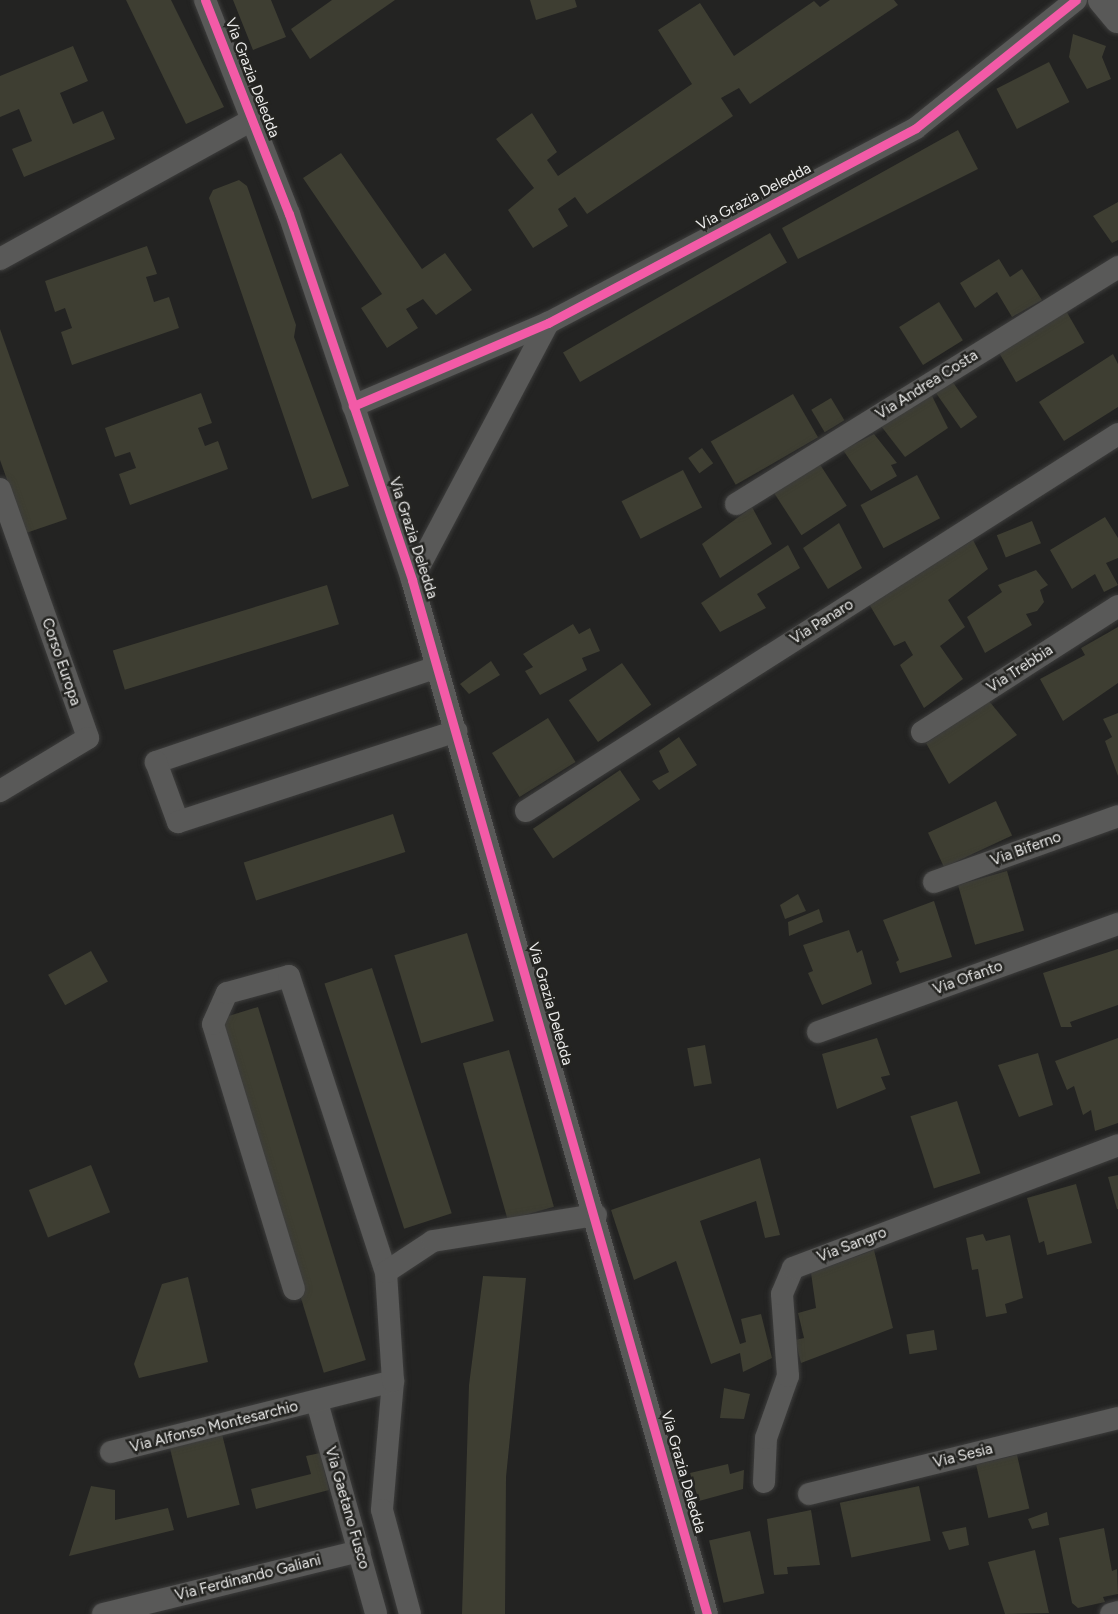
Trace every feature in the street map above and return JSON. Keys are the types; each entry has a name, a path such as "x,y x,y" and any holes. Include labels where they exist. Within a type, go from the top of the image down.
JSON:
{"street":[{"name":"Via Grazia Deledda","path":"205,0 252,120 412,580 596,1215 707,1614"},
{"name":"Via Grazia Deledda","path":"353,406 548,322 916,128 1076,0"},
{"path":"1102,0 1118,19"},
{"name":"Via Grazia Deledda","path":"0,259 252,120"},
{"name":"Via Andrea Costa","path":"736,504 1118,267"},
{"name":"Via Grazia Deledda","path":"412,580 548,322"},
{"name":"Via Panaro","path":"526,811 1118,434"},
{"name":"Corso Europa","path":"0,489 88,738 0,791"},
{"name":"Via Trebbia","path":"922,732 1118,606"},
{"path":"437,667 156,762 178,822 456,731"},
{"name":"Via Biferno","path":"934,882 1118,816"},
{"name":"Via Ofanto","path":"818,1032 1118,924"},
{"path":"294,1289 213,1024 227,993 289,976 386,1272 393,1381 382,1510 410,1614"},
{"name":"Via Sangro","path":"764,1482 766,1438 788,1376 782,1294 793,1268 1118,1145"},
{"path":"386,1272 433,1241 596,1215"},
{"path":"317,1402 393,1381"},
{"name":"Via Alfonso Montesarchio","path":"111,1452 317,1402"},
{"name":"Via Gaetano Fusco","path":"317,1402 376,1614"},
{"name":"Via Sesia","path":"809,1494 1118,1418"},
{"name":"Via Ferdinando Galiani","path":"103,1614 359,1551"},
{"path":"1111,1614 1118,1612"}],"building":[{"path":"126,0 171,0 224,107 186,124"},
{"path":"233,0 271,0 286,37 253,50"},
{"path":"332,0 395,0 310,59 291,29"},
{"path":"530,0 575,0 577,7 536,20"},
{"path":"830,0 894,0 898,5 750,104 739,88 721,98 733,116 587,214 575,197 558,209 568,226 533,248 508,210 534,188 496,139 532,113 557,152 547,160 558,176 692,84 658,30 700,3 734,56 814,1 820,7"},
{"path":"1073,34 1106,46 1102,57 1111,79 1087,89 1069,57"},
{"path":"73,46 88,81 60,93 73,124 103,111 115,139 24,177 12,149 32,141 19,109 0,117 0,76"},
{"path":"1049,62 1069,102 1017,129 996,89"},
{"path":"958,130 978,169 798,259 782,228"},
{"path":"341,153 422,269 445,253 472,290 436,315 423,299 406,309 418,328 387,348 361,308 382,294 303,178"},
{"path":"239,180 247,186 296,325 294,337 349,486 312,499 209,198 213,190"},
{"path":"1118,202 1118,240 1112,243 1093,216"},
{"path":"770,233 787,262 580,382 563,352"},
{"path":"147,246 157,274 146,277 154,302 169,297 179,328 72,365 61,332 72,328 65,308 55,312 45,281"},
{"path":"999,259 1010,277 1022,269 1042,300 1012,317 997,292 975,308 960,283"},
{"path":"939,302 963,340 923,365 899,327"},
{"path":"1065,309 1084,343 1016,382 997,348"},
{"path":"0,329 67,519 26,533 0,460"},
{"path":"1113,354 1118,364 1118,407 1064,441 1039,402"},
{"path":"952,381 977,417 961,429 936,392"},
{"path":"201,393 212,423 198,428 205,446 218,441 228,469 130,505 119,474 136,468 130,452 115,457 105,428"},
{"path":"793,394 818,437 736,485 711,442"},
{"path":"931,394 948,428 905,457 881,426"},
{"path":"831,398 844,420 825,432 811,410"},
{"path":"874,434 897,463 891,465 897,476 871,491 843,450"},
{"path":"702,448 713,463 699,473 688,458"},
{"path":"819,463 847,506 801,535 774,492"},
{"path":"683,470 702,507 641,539 622,501"},
{"path":"917,475 940,518 883,548 860,505"},
{"path":"752,507 772,544 720,578 702,544"},
{"path":"1105,517 1118,538 1118,558 1106,563 1118,585 1104,592 1095,574 1072,589 1050,550"},
{"path":"1032,521 1041,543 1006,557 997,535"},
{"path":"839,523 862,568 828,589 803,548"},
{"path":"973,540 988,569 948,600 965,627 940,646 963,679 924,708 900,665 913,655 905,641 894,646 869,604"},
{"path":"788,545 800,568 757,594 766,608 720,632 701,603"},
{"path":"1036,570 1048,585 1040,590 1044,602 1037,611 1026,614 1032,625 985,653 967,617 1002,592 998,585"},
{"path":"327,585 339,624 125,690 113,650"},
{"path":"573,624 579,634 590,628 600,651 582,658 587,670 540,695 525,671 533,667 523,654"},
{"path":"1118,627 1118,683 1063,721 1040,679 1085,655 1081,648"},
{"path":"491,661 500,675 469,694 460,684"},
{"path":"622,663 651,705 598,742 569,700"},
{"path":"989,701 1017,735 949,784 926,743"},
{"path":"1118,713 1118,776 1105,741 1112,737 1103,719"},
{"path":"548,718 576,762 520,797 492,753"},
{"path":"679,737 697,765 659,790 652,781 669,772 659,751"},
{"path":"620,770 640,800 553,859 533,829"},
{"path":"996,801 1012,835 944,867 928,833"},
{"path":"393,814 405,852 256,901 244,863"},
{"path":"1007,871 1024,931 975,945 958,885"},
{"path":"798,894 806,911 785,919 780,905"},
{"path":"934,901 952,957 900,973 896,962 899,960 883,920"},
{"path":"819,909 823,922 789,936 788,922"},
{"path":"849,930 857,953 862,950 872,984 822,1005 808,973 813,971 803,945"},
{"path":"467,933 494,1021 421,1043 394,955"},
{"path":"1118,949 1118,1005 1070,1022 1072,1027 1061,1027 1043,973"},
{"path":"91,951 108,982 65,1005 48,975"},
{"path":"372,968 452,1213 404,1229 324,983"},
{"path":"258,1007 366,1360 324,1373 216,1020"},
{"path":"877,1038 890,1075 881,1077 886,1089 837,1109 822,1054"},
{"path":"1118,1038 1118,1123 1095,1131 1091,1110 1083,1115 1074,1086 1067,1090 1055,1061"},
{"path":"705,1045 712,1083 694,1087 687,1048"},
{"path":"509,1050 554,1207 508,1220 463,1063"},
{"path":"1038,1053 1053,1105 1019,1117 998,1065"},
{"path":"957,1101 980,1173 934,1188 910,1116"},
{"path":"760,1158 780,1235 765,1238 756,1201 700,1221 740,1344 746,1342 741,1319 761,1314 772,1358 743,1372 740,1353 711,1364 676,1261 634,1280 611,1210"},
{"path":"91,1165 110,1212 48,1237 29,1190"},
{"path":"1118,1175 1118,1209 1117,1209 1108,1177"},
{"path":"1076,1184 1092,1243 1047,1255 1044,1241 1039,1243 1027,1198"},
{"path":"983,1234 986,1241 1010,1235 1023,1298 1005,1304 1007,1313 986,1317 978,1269 972,1270 966,1238"},
{"path":"874,1250 893,1328 801,1363 795,1340 804,1338 798,1313 816,1308 811,1273"},
{"path":"483,1276 526,1278 506,1477 505,1614 462,1614 469,1385"},
{"path":"188,1277 208,1362 139,1378 134,1364 162,1284"},
{"path":"934,1330 937,1350 909,1354 906,1334"},
{"path":"724,1388 750,1394 744,1419 720,1418"},
{"path":"222,1434 240,1505 187,1518 170,1447"},
{"path":"320,1453 329,1490 256,1509 251,1489 311,1474 306,1456"},
{"path":"1017,1455 1029,1509 988,1518 976,1464"},
{"path":"728,1464 730,1474 744,1470 743,1489 699,1501 690,1473"},
{"path":"91,1486 115,1490 115,1520 168,1508 174,1530 69,1556"},
{"path":"919,1486 931,1541 851,1558 840,1503"},
{"path":"811,1510 820,1565 787,1567 788,1574 774,1575 767,1519"},
{"path":"1047,1512 1049,1525 1032,1529 1028,1519"},
{"path":"966,1527 969,1545 949,1550 942,1532"},
{"path":"1104,1528 1112,1571 1117,1569 1118,1594 1103,1597 1105,1602 1078,1608 1072,1603 1059,1538"},
{"path":"750,1531 764,1593 723,1603 709,1540"},
{"path":"1035,1550 1049,1613 1005,1614 988,1562"}],"cycle path":[{"path":"205,0 289,214 412,580 707,1614"},
{"path":"353,406 548,323 916,128 1076,0"}]}
